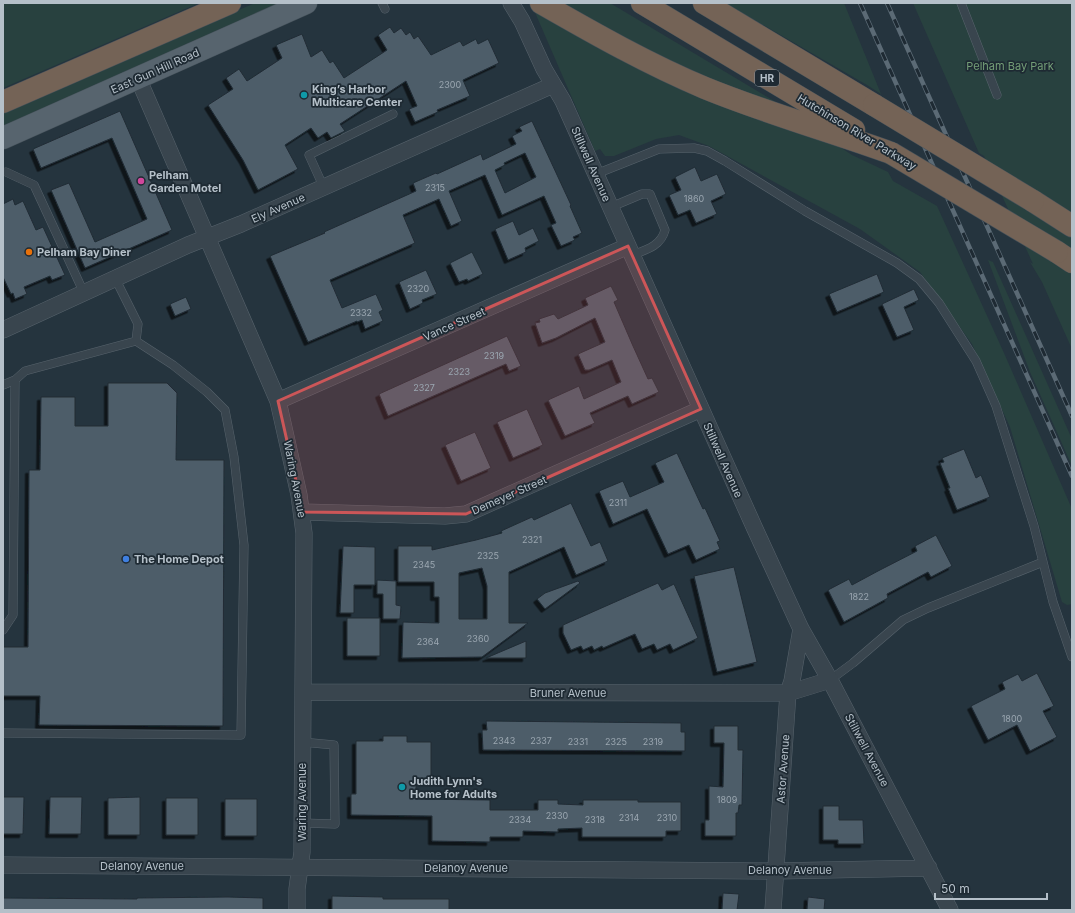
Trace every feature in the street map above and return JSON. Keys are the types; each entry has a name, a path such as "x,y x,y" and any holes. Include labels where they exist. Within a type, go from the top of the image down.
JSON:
{"highway":[{"path":"3,102 230,3"},
{"path":"541,3 612,44 690,81 753,105 892,153"},
{"name":"Hutchinson River Parkway","path":"642,3 1064,257"},
{"path":"704,3 1072,226"}],"main road":[{"name":"East Gun Hill Road","path":"3,138 306,3"}],"street":[{"name":"Stillwell Avenue","path":"511,3 522,21 544,70 563,101 800,628 830,680 950,910"},
{"name":"Waring Avenue","path":"138,78 278,401 302,512 304,533 302,852 297,890 297,910"},
{"name":"Ely Avenue","path":"3,330 188,245 324,188 553,85"},
{"name":"Vance Street","path":"278,401 630,250"},
{"name":"Demeyer Street","path":"302,512 445,516 466,514 701,409"},
{"name":"Astor Avenue","path":"773,910 788,693 792,681 800,628"},
{"name":"Bruner Avenue","path":"303,692 788,693 830,680"},
{"name":"Delanoy Avenue","path":"3,865 776,870 929,868"}],"lane":[{"path":"961,3 997,95"},
{"path":"324,188 309,155 393,114"},
{"path":"596,174 659,148 694,148 707,151 805,211 897,262 918,278 939,303 976,361 996,406 1034,526 1053,602 1072,658"},
{"path":"4,170 34,185 84,293"},
{"path":"611,207 642,194 650,194 665,230 664,236 652,247 630,250"},
{"path":"116,278 138,324 136,341"},
{"path":"3,385 15,380 25,371 136,341 173,365 207,392 225,410 234,457 244,545 241,735 3,733"},
{"path":"3,630 13,616 15,380"},
{"path":"830,680 903,620 928,608 1043,562"},
{"path":"302,742 334,745 335,824 302,823"}],"highlighted area":[{"path":"628,246 701,409 466,514 303,512 278,401"}],"green space":[{"path":"3,3 199,3 3,88"},
{"path":"255,3 283,3 3,126 3,112"},
{"path":"554,3 610,3 796,114 697,79"},
{"path":"725,3 844,3 881,94 867,85"},
{"name":"Pelham Bay Park","path":"913,3 1072,3 1072,349 1042,282 1030,262 1033,264 984,156 979,153"},
{"path":"534,10 822,135 852,155 888,172 893,181 937,206 1004,353 1072,509 1072,604 1067,605 1062,602 1010,427 972,344 920,272 860,229 709,146 679,135 656,139 614,156 605,156 600,149 595,151"},
{"path":"988,260 993,262 1072,439 1072,466 1030,372"}],"building":[{"name":"King’s Harbor Multicare Center","path":"390,27 394,33 401,28 406,35 410,32 414,39 418,36 431,55 460,41 463,46 476,39 478,44 488,39 499,63 463,80 470,96 437,110 438,112 415,122 409,109 417,106 406,81 340,124 345,131 331,138 327,132 318,138 311,128 285,145 298,169 258,190 243,160 208,105 233,89 226,78 239,69 247,81 282,58 276,45 302,34 311,57 322,50 330,63 333,61 344,78 387,50 378,35"},
{"name":"Pelham Garden Motel","path":"120,111 172,230 85,268 51,190 69,183 95,242 147,219 112,138 41,168 33,149"},
{"path":"532,121 571,205 570,206 582,233 573,237 575,240 561,246 551,225 556,223 544,196 502,215 485,175 449,191 462,221 451,226 439,199 403,215 415,243 330,280 342,308 376,294 383,310 379,312 383,321 365,329 362,320 357,321 308,342 270,256 325,233 324,232 416,191 413,183 481,154 483,160 516,144 512,136 522,131 519,127","holes":["525,153 536,177 505,193 495,170 505,165 504,163"]},
{"path":"695,167 701,181 717,174 726,194 711,201 717,214 696,223 690,210 678,215 669,195 681,190 675,177"},
{"name":"Pelham Bay Diner","path":"13,199 15,205 23,201 36,230 43,227 65,275 52,280 50,276 24,287 27,294 15,299 3,277 3,204"},
{"path":"513,221 519,235 533,228 539,241 525,248 526,252 508,260 495,229"},
{"path":"472,252 483,274 468,281 467,279 459,282 450,263"},
{"path":"426,270 437,294 422,300 423,303 410,309 399,282"},
{"path":"877,274 884,292 837,312 829,294"},
{"path":"611,286 618,300 614,302 633,346 648,379 652,378 659,392 632,404 628,396 590,413 595,423 565,436 548,400 579,386 584,399 621,382 612,360 589,370 585,370 578,354 605,342 595,318 556,338 542,343 535,323 540,322 539,319 554,314 558,319 588,305 585,298"},
{"path":"914,289 919,300 904,307 914,330 897,337 882,304"},
{"path":"186,297 191,309 175,316 170,304"},
{"path":"507,336 521,366 509,371 506,364 388,416 379,394"},
{"name":"The Home Depot","path":"108,383 167,383 177,393 176,460 224,460 223,726 39,725 40,696 3,696 3,647 28,647 29,470 40,470 41,397 75,397 75,426 108,426"},
{"path":"527,409 543,445 513,458 497,422"},
{"path":"475,432 491,468 461,481 445,445"},
{"path":"964,449 976,478 981,475 990,497 957,510 940,463 944,462 942,458"},
{"path":"677,453 703,509 705,508 720,541 717,542 720,549 696,560 689,545 668,554 647,509 613,524 599,491 623,481 630,497 664,482 655,463"},
{"path":"571,503 591,546 600,542 608,561 576,575 564,547 509,572 509,623 528,623 482,657 402,658 403,622 439,623 439,597 434,597 434,582 398,582 398,546 432,546 432,550 502,533 501,531 532,517 534,520","holes":["482,568 487,586 487,619 459,619 459,573"]},
{"path":"936,535 952,566 931,577 928,572 887,594 888,598 844,622 828,590 849,579 852,585 917,551 915,546"},
{"path":"343,546 375,547 375,585 354,585 354,613 340,613"},
{"path":"734,567 757,662 717,672 694,576"},
{"path":"377,580 396,581 396,605 401,606 400,619 383,619 383,594 377,594"},
{"path":"578,581 580,583 545,609 537,599 545,593"},
{"path":"658,583 662,590 674,584 698,638 673,650 670,644 657,650 654,644 642,649 635,634 603,648 602,646 594,650 592,646 583,650 581,646 571,650 563,633 563,625"},
{"path":"347,618 380,618 380,656 347,656"},
{"path":"526,641 526,658 486,658"},
{"path":"1037,673 1054,706 1043,711 1057,737 1030,751 1017,725 988,740 971,706 1005,689 1002,682 1018,674 1022,681"},
{"path":"486,721 681,723 681,732 685,732 685,751 483,750 482,730 487,730"},
{"path":"714,726 738,726 738,750 743,750 742,805 739,805 738,813 736,813 736,836 705,836 705,820 709,820 709,786 723,787 724,743 714,743"},
{"path":"383,736 407,736 407,742 431,742 431,780 416,781 416,799 490,800 490,810 538,810 538,800 558,800 558,804 583,805 583,800 681,802 681,831 666,831 666,837 582,837 582,828 558,829 558,832 523,831 523,837 490,837 490,842 432,841 432,816 351,815 351,794 356,794 356,741 383,741"},
{"path":"3,797 24,797 23,834 3,834"},
{"path":"50,797 82,797 81,834 49,834"},
{"path":"140,797 140,835 108,835 108,798"},
{"path":"166,798 198,798 198,835 166,835"},
{"path":"225,799 257,799 257,836 225,836"},
{"path":"823,806 839,806 839,820 863,820 864,844 838,844 838,840 823,840"},
{"path":"723,893 739,894 737,910 722,910"},
{"path":"332,896 383,897 383,899 449,899 449,910 332,910"},
{"path":"228,897 263,898 263,910 3,910 3,898 137,899"},
{"path":"808,897 825,899 824,910 807,910"}],"railway":[{"path":"860,3 1072,476"},
{"path":"887,3 1072,416"}],"place":[{"name":"King’s Harbor Multicare Center","path":"304,95"},
{"name":"Pelham Garden Motel","path":"141,181"},
{"name":"Pelham Bay Diner","path":"29,252"},
{"name":"The Home Depot","path":"126,559"},
{"name":"Judith Lynn's Home for Adults","path":"402,787"}]}
